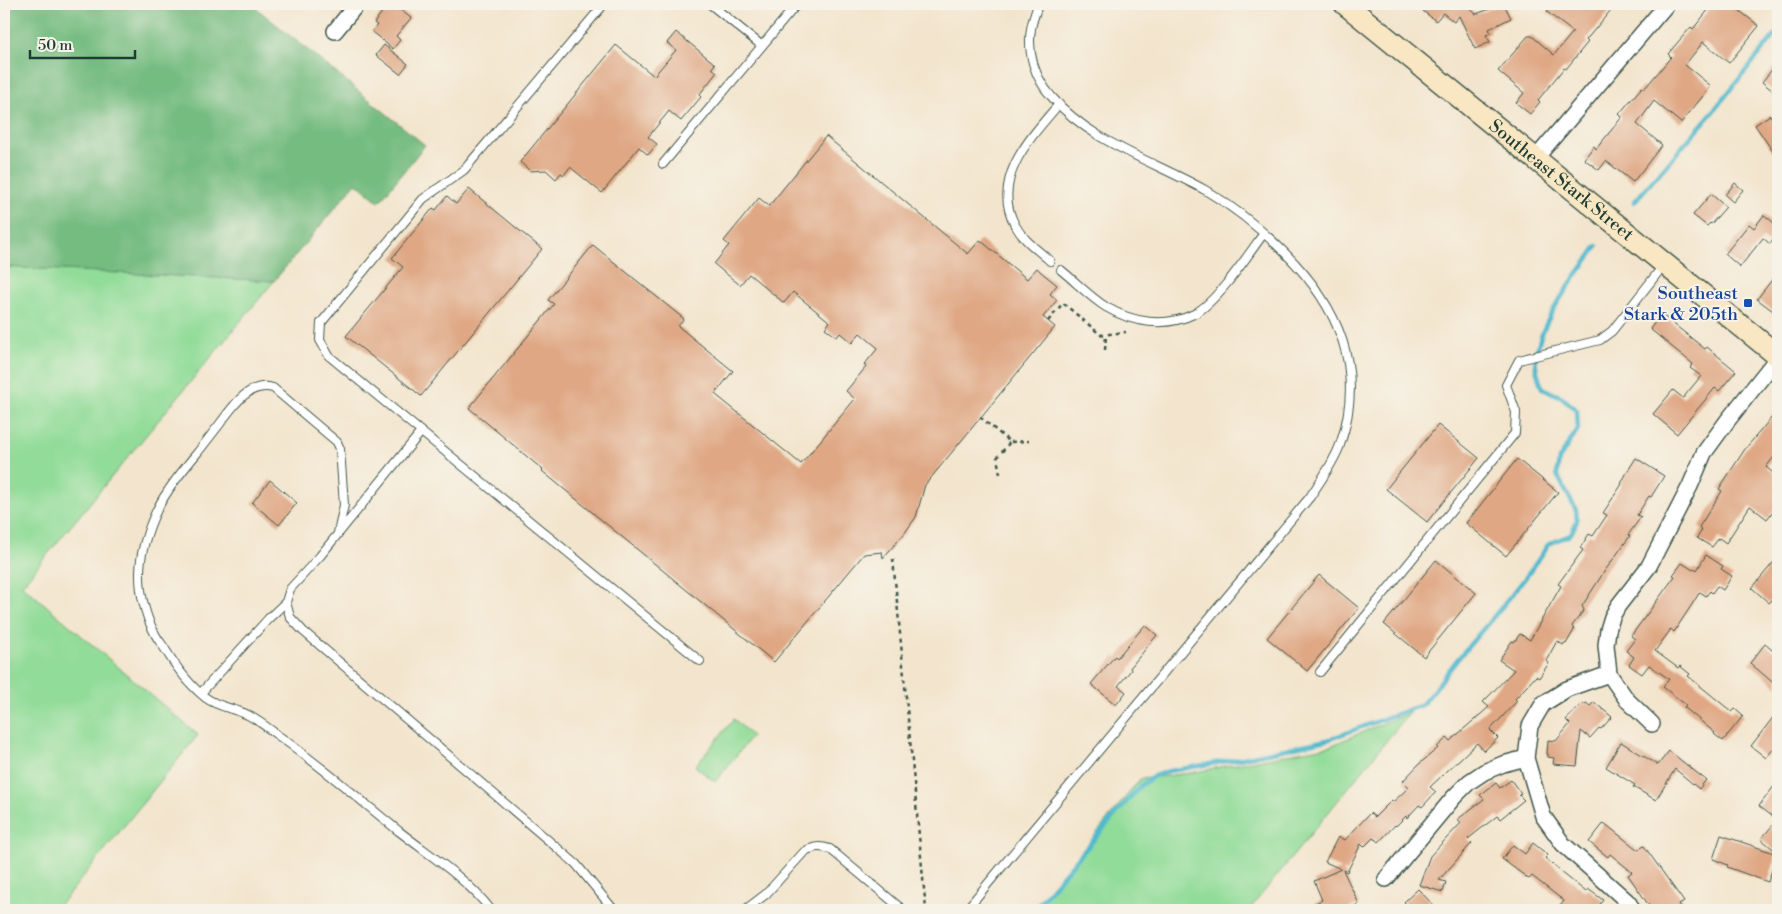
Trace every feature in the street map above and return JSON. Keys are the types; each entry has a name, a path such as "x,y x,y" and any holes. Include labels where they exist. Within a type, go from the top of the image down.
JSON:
{"main road":[{"name":"Southeast Stark Street","path":"1345,4 1778,357"}],"street":[{"path":"335,31 357,4"},
{"path":"1535,158 1667,4"},
{"path":"1652,724 1626,700 1610,674 1606,645 1612,617 1618,606 1649,566 1690,486 1704,453 1778,357"},
{"path":"1610,674 1567,689 1543,704 1530,726 1526,758 1542,816 1563,844 1628,902 1633,910"},
{"path":"1386,879 1447,805 1469,782 1484,772 1503,764 1526,758"}],"lane":[{"path":"604,4 464,170 423,199 321,323 320,340 329,356 700,661"},
{"path":"710,4 762,45"},
{"path":"663,164 797,4"},
{"path":"966,910 1310,497 1328,471 1340,445 1347,417 1348,364 1342,338 1331,311 1317,288 1297,265 1264,233 1225,203 1106,140 1080,124 1050,95 1039,77 1031,58 1031,29 1037,4"},
{"path":"1050,261 1028,242 1015,225 1008,204 1008,184 1015,163 1027,142 1059,104"},
{"path":"1061,270 1104,306 1120,314 1140,322 1160,323 1177,320 1195,313 1209,302 1264,233"},
{"path":"1320,672 1515,433 1516,412 1506,385 1519,360 1600,340 1612,331 1665,264"},
{"path":"338,533 344,505 340,449 337,442 274,388 265,386 254,389 243,395 167,492 153,519 145,544 139,574 142,596 153,630 172,660 191,684 201,693 217,705 247,715 276,733 446,866 479,894 491,910"},
{"path":"201,693 286,602 290,589 421,432"},
{"path":"286,602 290,617 303,631 576,864 614,910"},
{"path":"745,910 766,894 804,852 812,847 821,846 830,849 903,910"}],"path":[{"path":"1048,321 1063,303 1101,335 1126,332"},
{"path":"1105,350 1106,335"},
{"path":"980,417 1010,442 1029,441"},
{"path":"1000,474 997,458 1010,442"},
{"path":"893,559 926,910"}],"green space":[{"path":"4,4 251,4 425,145 379,202 356,183 274,281 4,267"},
{"path":"4,267 274,281 22,585 198,735 56,910 4,910"},
{"path":"1410,712 1249,910 1035,910 1140,779 1190,773 1330,746"},
{"path":"734,719 752,736 715,782 695,766"}],"building":[{"path":"1429,4 1469,4 1467,6 1476,14 1504,4 1511,18 1489,29 1491,33 1486,35 1490,42 1475,49 1459,16 1454,22 1443,13 1436,21 1423,11"},
{"path":"1554,4 1616,4 1586,40 1588,42 1538,100 1540,102 1530,114 1516,103 1524,93 1498,71 1528,36 1532,36 1554,55 1573,32 1547,12"},
{"path":"1713,4 1731,4 1759,26 1729,63 1703,42 1685,65 1711,86 1681,123 1654,101 1637,124 1662,145 1633,182 1606,161 1599,170 1584,159 1594,146 1596,149 1622,117 1619,114 1642,87 1644,89 1656,75 1671,57 1668,54 1691,27 1693,29"},
{"path":"394,5 411,18 396,36 400,40 393,49 372,32 377,25 374,23 386,7 390,10"},
{"path":"676,32 715,64 712,68 717,72 699,95 701,97 681,121 669,111 648,137 657,144 648,155 639,147 602,193 570,167 564,175 561,173 556,179 546,170 530,171 520,162 616,45 654,76 676,50 667,43"},
{"path":"384,45 408,64 400,74 376,55"},
{"path":"1778,62 1778,95 1762,82"},
{"path":"1770,115 1778,128 1778,159 1755,125"},
{"path":"826,136 968,254 980,240 1027,279 1037,268 1057,285 1050,294 1057,300 1043,317 1055,327 925,485 916,517 904,534 883,558 882,552 864,554 774,662 542,471 469,408 554,304 548,300 593,245 684,319 678,326 733,371 715,394 801,464 855,399 846,391 866,367 864,365 878,348 860,333 852,343 840,333 837,337 825,328 830,322 793,292 784,303 749,274 740,285 714,264 729,245 724,241 759,198 769,206"},
{"path":"1735,183 1743,190 1733,202 1725,195"},
{"path":"469,189 542,249 421,396 346,336 403,267 392,258 433,208 436,210 447,196 456,204"},
{"path":"1711,194 1726,207 1707,226 1693,215"},
{"path":"1764,215 1778,226 1778,234 1770,244 1763,238 1740,267 1725,254 1749,224 1754,228"},
{"path":"1778,272 1778,305 1773,311 1757,299"},
{"path":"1661,314 1705,349 1707,347 1736,371 1719,391 1715,388 1677,434 1653,414 1673,390 1683,398 1701,376 1690,368 1693,364 1650,329"},
{"path":"1778,410 1778,452 1766,467 1778,477 1778,505 1767,519 1750,506 1726,543 1719,538 1712,547 1697,538 1702,530 1699,527 1722,491 1719,489 1745,449"},
{"path":"1438,425 1479,458 1427,522 1386,489"},
{"path":"1636,458 1664,476 1637,515 1641,517 1628,535 1630,536 1582,606 1584,610 1572,626 1574,630 1566,644 1564,643 1563,645 1557,641 1546,661 1549,663 1539,678 1536,676 1515,699 1517,701 1490,730 1498,738 1484,751 1477,743 1430,787 1436,792 1422,807 1419,805 1407,818 1406,816 1395,825 1379,842 1373,838 1364,847 1361,844 1347,872 1343,870 1359,904 1346,910 1301,910 1322,900 1314,881 1341,869 1325,862 1338,837 1345,840 1370,813 1375,817 1392,800 1393,802 1409,787 1403,781 1418,765 1447,738 1450,741 1489,707 1483,702 1514,670 1499,660 1512,641 1514,642 1520,634 1530,640 1561,586 1558,584 1583,550 1580,548 1589,534 1593,536 1607,515 1603,513"},
{"path":"1517,459 1558,492 1506,556 1466,523"},
{"path":"270,480 297,503 279,525 252,503"},
{"path":"1706,555 1723,566 1721,569 1732,576 1723,590 1717,586 1712,593 1710,591 1706,596 1700,592 1674,632 1671,629 1655,651 1678,668 1680,666 1690,674 1688,676 1732,712 1735,709 1743,716 1723,741 1684,707 1686,705 1663,687 1669,679 1649,665 1642,674 1629,665 1634,657 1626,651 1635,639 1631,636 1675,576 1673,575 1682,563 1693,570 1694,568 1697,570"},
{"path":"1778,557 1778,605 1772,600 1769,603 1752,588"},
{"path":"1436,560 1476,593 1424,657 1384,624"},
{"path":"1319,575 1359,608 1307,671 1267,638"},
{"path":"1145,625 1157,635 1118,686 1126,692 1116,705 1091,684 1115,656 1117,658"},
{"path":"1765,644 1778,655 1778,687 1750,663"},
{"path":"1594,702 1612,717 1590,738 1581,731 1577,766 1553,764 1554,758 1548,757 1547,754 1548,740 1556,741 1570,724 1566,720 1582,703 1590,706"},
{"path":"1778,711 1778,743 1766,758 1751,746"},
{"path":"1621,742 1658,765 1669,751 1706,780 1699,789 1675,769 1656,800 1633,787 1635,785 1606,767"},
{"path":"1511,780 1524,800 1500,819 1497,816 1468,839 1472,843 1439,880 1446,882 1443,892 1419,885 1430,856 1461,823 1458,819 1484,799 1480,795 1496,783 1500,788"},
{"path":"1778,781 1778,853 1761,839 1777,820 1759,806"},
{"path":"1604,823 1638,850 1644,846 1684,902 1679,905 1682,910 1661,910 1658,906 1652,910 1628,875 1632,872 1610,854 1608,857 1589,842"},
{"path":"1721,835 1777,854 1768,882 1727,867 1728,865 1713,859"},
{"path":"1533,843 1548,855 1545,858 1560,871 1586,892 1588,889 1603,900 1595,910 1557,910 1564,901 1532,876 1529,879 1502,859 1513,845 1525,854"},
{"path":"1418,889 1438,910 1412,910 1404,902"}],"waterway":[{"path":"1634,202 1711,114 1778,31"},
{"path":"1033,910 1141,785 1154,776 1169,771 1239,759 1327,740 1421,705 1518,588 1548,545 1568,536 1572,532 1577,521 1576,510 1557,475 1559,459 1578,429 1577,411 1562,397 1542,388 1537,373 1536,361 1544,328 1560,299 1597,246"}],"place":[{"name":"Southeast Stark & 205th","path":"1748,303"}]}
